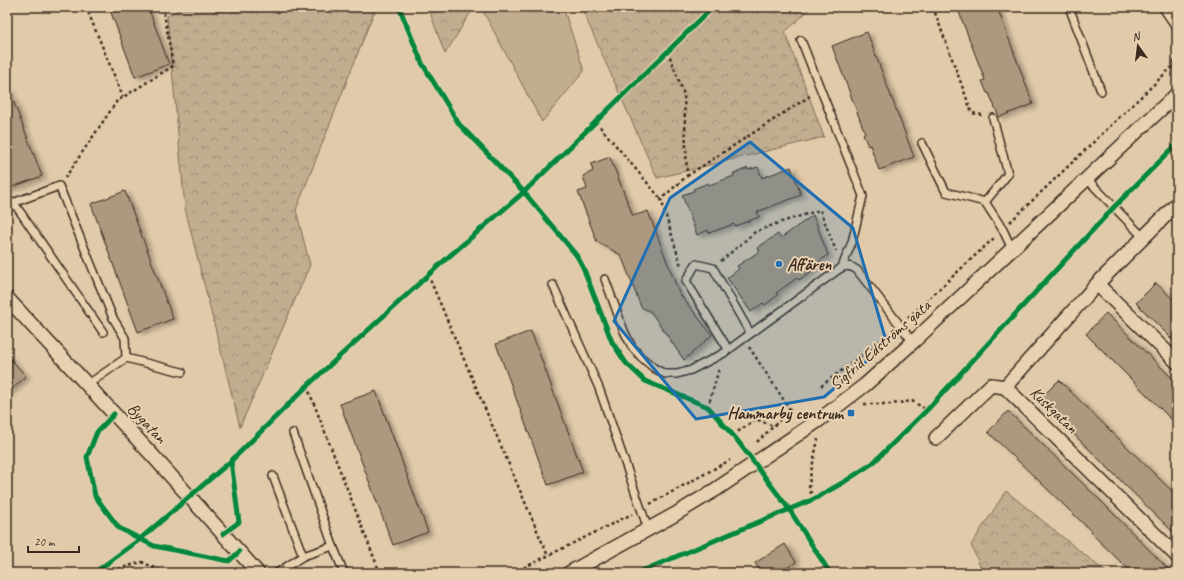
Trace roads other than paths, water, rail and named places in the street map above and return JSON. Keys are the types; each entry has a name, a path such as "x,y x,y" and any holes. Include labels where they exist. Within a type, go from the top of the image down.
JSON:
{"street":[{"path":"1166,7 1177,23"},
{"name":"Sigfrid Edströms gata","path":"569,573 674,515 721,486 819,420 865,384 913,342 1177,94"},
{"name":"Kuskgatan","path":"1177,204 1097,284 1005,387 1177,556"},
{"path":"1097,284 1177,362"},
{"name":"Bygatan","path":"7,298 193,500 258,573"},
{"path":"936,438 991,385 1005,387"}],"lane":[{"path":"1069,7 1101,91"},
{"path":"801,40 863,196 852,242 842,267"},
{"path":"985,202 1008,174 993,118"},
{"path":"922,143 946,192 985,202 1003,230 1012,249"},
{"path":"1087,179 1143,237"},
{"path":"7,206 59,186 113,318 125,338 126,358"},
{"path":"14,203 103,332"},
{"path":"726,351 686,282 696,264 713,268 750,333"},
{"path":"605,279 624,331 632,347 654,368 665,374 676,374 691,370 726,351 842,267 847,266 852,266 857,270 913,342"},
{"path":"553,285 599,388 648,529"},
{"path":"87,385 126,358 182,372"},
{"path":"293,432 344,573"},
{"path":"273,476 303,556"},
{"path":"277,573 303,556 334,546"}],"place":[{"name":"Affären","path":"779,264"},
{"name":"Hammarby centrum","path":"851,413"}]}
